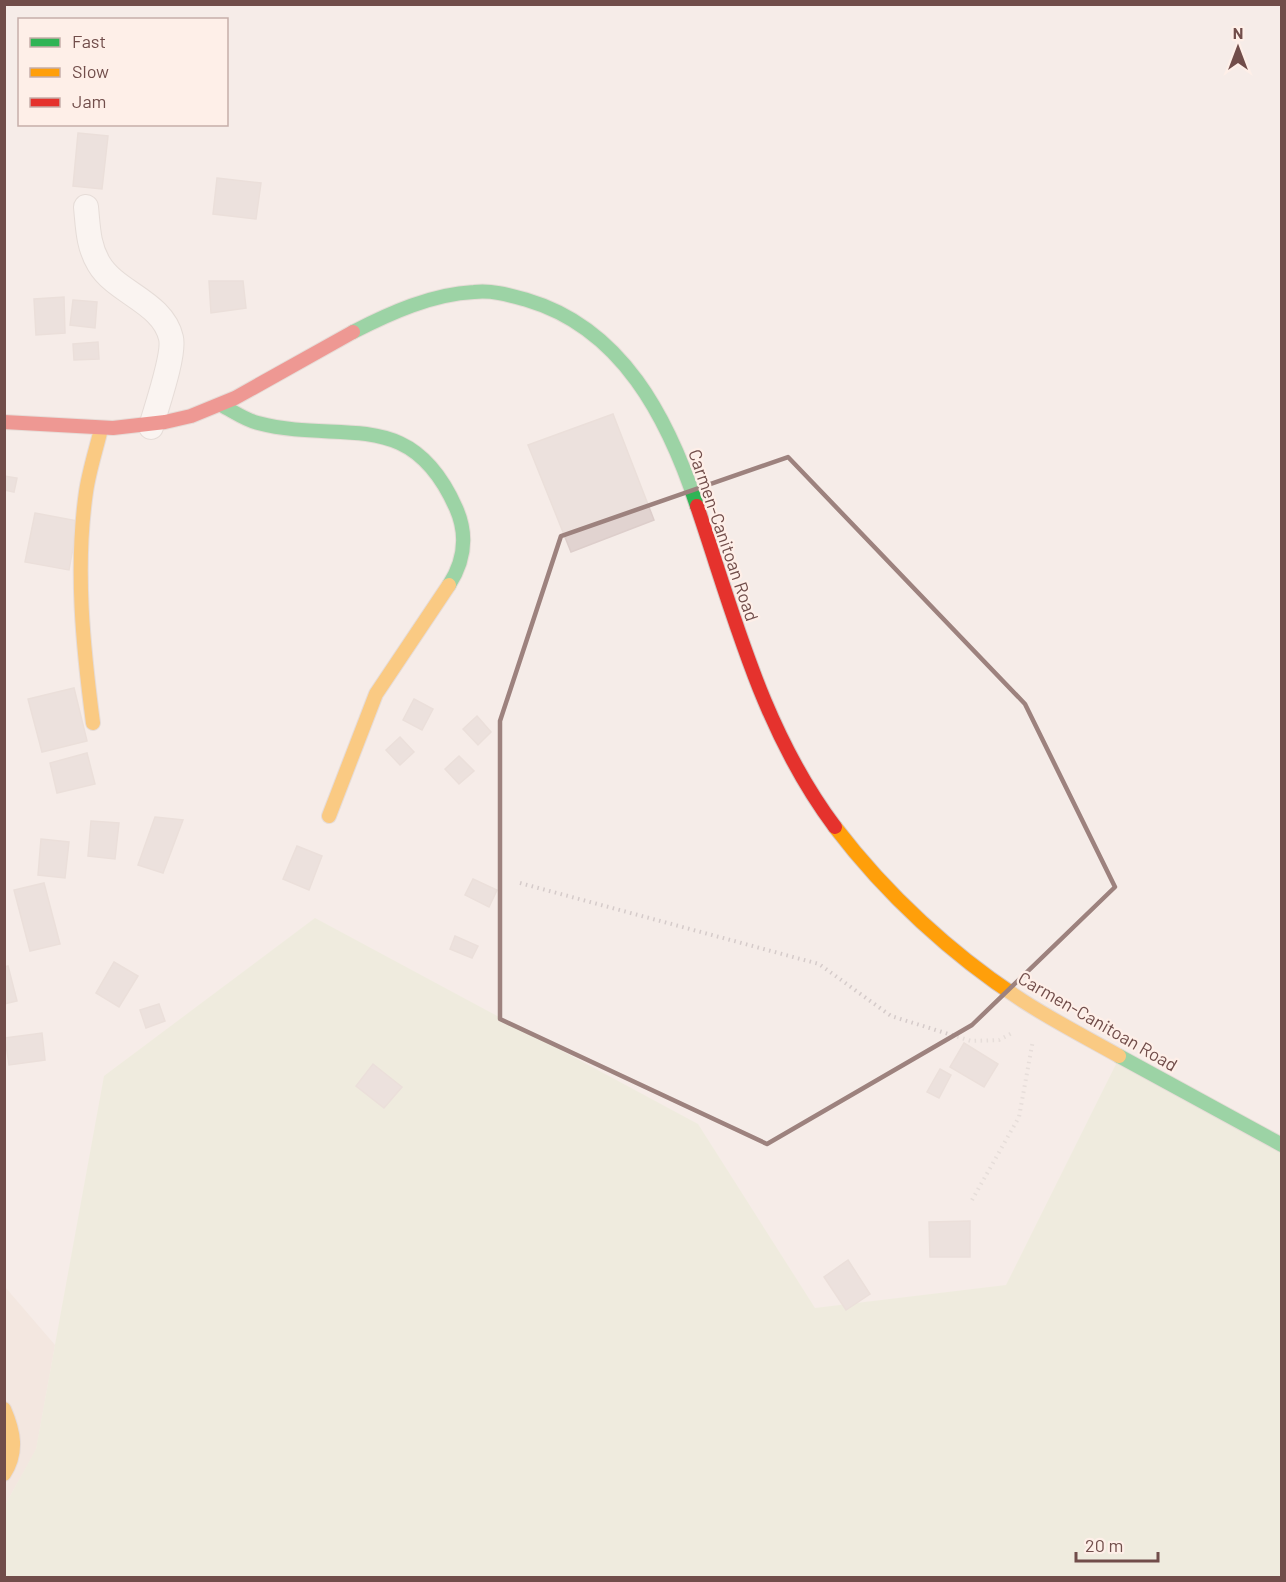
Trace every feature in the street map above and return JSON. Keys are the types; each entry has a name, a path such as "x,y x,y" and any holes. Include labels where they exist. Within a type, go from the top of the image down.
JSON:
{"main road":[{"name":"Carmen-Canitoan Road","path":"4,422 101,429 151,427 221,405 369,324 445,297 481,291 499,292 537,302 573,317 601,337 624,363 665,422 689,481 745,654 778,738 820,807 891,893 947,943 1034,1007 1281,1146"},
{"path":"221,405 256,423 300,430 357,431 387,436 416,452 448,489 463,523 464,545 459,569 376,694 329,816"},
{"path":"93,723 83,626 82,559 85,499 101,429"},
{"path":"4,1409 13,1428 15,1450 4,1474"}],"street":[{"path":"86,207 90,246 100,267 160,316 172,339 151,427"}],"path":[{"path":"520,883 819,964 891,1016 971,1041 999,1040 1016,1031 1034,1007"},
{"path":"972,1200 1019,1117 1034,1007"}],"highlighted area":[{"path":"788,457 1025,704 1115,887 972,1025 767,1144 500,1019 500,721 561,536"}],"shaded area":[{"path":"5,1287 55,1345 36,1450 5,1505"}],"green space":[{"path":"315,918 698,1124 815,1308 1006,1285 1120,1056 1281,1143 1281,1577 5,1578 5,1505 36,1449 104,1076"}],"building":[{"path":"78,133 108,136 102,189 73,186"},
{"path":"217,178 261,183 256,219 213,214"},
{"path":"209,281 243,281 246,308 211,313"},
{"path":"64,297 65,333 36,335 34,299"},
{"path":"73,300 97,302 95,328 70,325"},
{"path":"98,342 99,359 74,360 73,344"},
{"path":"613,414 654,520 571,552 528,445"},
{"path":"4,476 17,478 14,492 4,490"},
{"path":"35,513 78,521 69,570 25,562"},
{"path":"74,688 87,741 42,752 28,699"},
{"path":"414,699 433,709 422,730 403,720"},
{"path":"477,716 491,732 478,745 463,729"},
{"path":"400,737 414,752 400,765 386,750"},
{"path":"87,753 95,784 57,793 50,763"},
{"path":"459,756 474,771 459,784 445,769"},
{"path":"155,817 183,820 163,873 138,865"},
{"path":"91,821 119,823 115,859 88,856"},
{"path":"41,839 69,842 65,878 38,875"},
{"path":"297,846 322,856 309,890 283,879"},
{"path":"473,879 497,890 489,907 465,895"},
{"path":"44,883 60,944 30,951 14,890"},
{"path":"455,936 478,946 472,958 450,949"},
{"path":"114,962 138,976 119,1007 96,993"},
{"path":"8,966 17,1001 4,1004 4,967"},
{"path":"159,1004 165,1021 146,1028 140,1010"},
{"path":"42,1033 45,1060 9,1065 5,1038"},
{"path":"964,1043 998,1064 984,1087 950,1067"},
{"path":"373,1064 402,1087 384,1108 356,1086"},
{"path":"940,1069 951,1075 939,1098 927,1092"},
{"path":"970,1221 970,1257 930,1257 929,1222"},
{"path":"848,1260 870,1294 846,1310 824,1277"}],"traffic: fast":[{"path":"353,332 396,312 427,301 443,296 474,292 507,295 560,313 590,332 615,354 637,380 672,441 697,506"},
{"path":"221,405 258,423 289,429 371,435 395,441 417,454 438,475 460,518 463,547 459,566 449,585"},
{"path":"1119,1056 1282,1145"}],"traffic: slow":[{"path":"93,723 83,637 81,549 87,484 101,429"},
{"path":"329,816 376,694 449,585"},
{"path":"835,827 898,899 921,922 971,964 1035,1008 1119,1056"},
{"path":"4,1409 13,1442 11,1458 4,1474"}],"traffic: jam":[{"path":"4,422 113,428 165,422 191,416 235,398 353,332"},
{"path":"697,506 738,631 770,713 788,752 835,827"}]}
